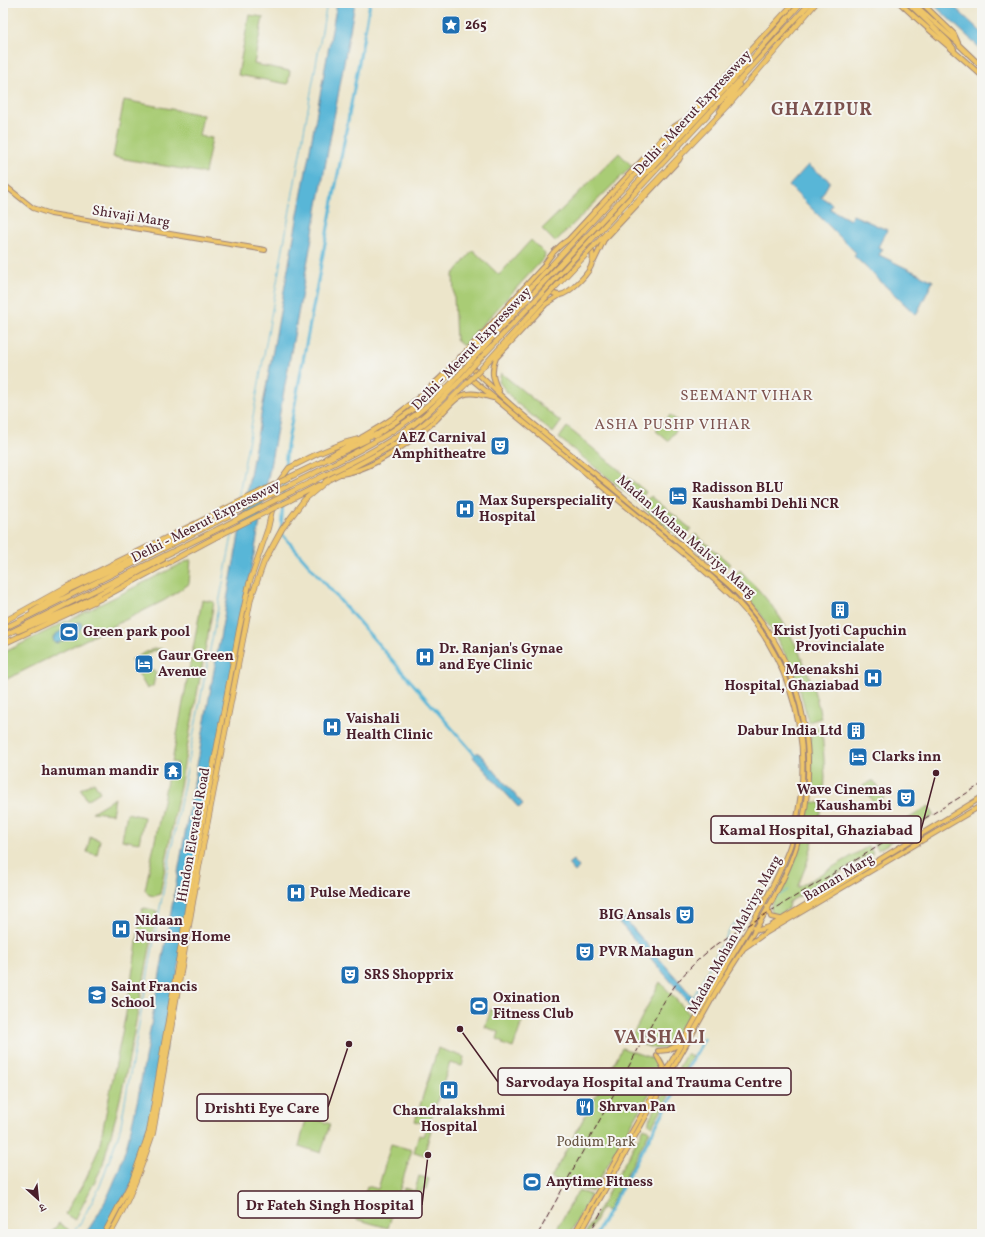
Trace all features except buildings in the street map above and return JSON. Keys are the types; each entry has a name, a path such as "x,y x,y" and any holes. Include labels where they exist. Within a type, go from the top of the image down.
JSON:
{"highway":[{"path":"10,625 46,602 94,576 217,513 322,461 328,460 378,434 411,411 452,372 725,77 754,48 794,3"},
{"name":"Delhi - Meerut Expressway","path":"3,636 291,492 381,445 409,428 431,410 524,304 729,92 801,3"},
{"name":"Delhi - Meerut Expressway","path":"762,51 810,3"},
{"path":"3,644 41,627 290,500 380,453 423,425 466,384 663,172 749,82 816,3"},
{"path":"700,104 712,96 762,51"},
{"path":"707,126 762,51"},
{"name":"Delhi - Meerut Expressway","path":"473,363 528,308 636,187"},
{"name":"Delhi - Meerut Expressway","path":"3,629 382,439 428,406 460,377"},
{"path":"357,440 378,434"},
{"name":"Hindon Elevated Road","path":"104,1234 132,1180 149,1132 196,857 239,630 249,584 262,548 280,479 289,468 333,447 357,440"},
{"name":"Hindon Elevated Road","path":"110,1234 123,1212 136,1182 153,1133 202,852 251,598 259,574 275,540 297,508 328,480"},
{"path":"3,622 32,605 173,540 193,533"},
{"path":"3,636 47,620 105,594 182,547"}],"main road":[{"path":"900,3 944,45 954,50"},
{"path":"908,3 982,76"},
{"path":"913,3 982,67"},
{"path":"922,3 954,34 959,45"},
{"path":"322,461 402,411 453,364 672,128 688,118"},
{"path":"502,397 492,375 496,358 546,304 560,294 572,289 592,265 604,240 679,160 681,154"},
{"name":"Shivaji Marg","path":"3,184 33,208 51,214 265,250"},
{"path":"569,239 580,238 591,247 593,256 592,265"},
{"path":"542,267 540,278 544,287 552,293 560,294"},
{"name":"Madan Mohan Malviya Marg","path":"460,357 502,397 658,524 726,582 749,605 771,636 798,694 806,733 808,796 795,849 754,930 718,988 580,1234"},
{"name":"Madan Mohan Malviya Marg","path":"453,364 700,567 746,611 766,638 789,687 798,715 802,740 802,770 798,815 790,847 773,885 574,1234"},
{"path":"339,474 354,472 396,450 427,428 465,394 481,395 498,400"},
{"path":"802,770 808,769"},
{"name":"Baman Marg","path":"748,929 763,930 982,796"},
{"name":"Baman Marg","path":"754,930 764,934 982,805"},
{"path":"870,865 873,870"},
{"path":"859,871 868,873"},
{"path":"853,882 856,887"},
{"path":"767,906 771,917 781,919"},
{"path":"792,918 797,922"},
{"path":"742,950 764,934"},
{"path":"658,1051 668,1050 682,1043"},
{"path":"657,1056 665,1072"}],"green space":[{"path":"249,15 263,17 254,64 290,71 288,84 238,75"},
{"path":"124,100 203,115 199,136 212,138 205,173 113,157"},
{"path":"619,153 632,166 555,242 542,229"},
{"path":"531,240 545,254 544,258 463,346 456,340 453,275 473,250 499,275"},
{"path":"501,373 561,422 553,433 513,400 499,382"},
{"path":"670,415 681,424 668,441 656,431"},
{"path":"567,427 646,492 638,502 559,438"},
{"path":"651,496 691,529 683,540 642,507"},
{"path":"695,534 730,564 722,572 688,543"},
{"path":"191,559 189,584 165,600 3,681 3,653"},
{"path":"740,570 762,593 788,630 806,667 821,718 808,722 797,682 780,645 770,627 758,611 730,580"},
{"path":"202,600 214,602 160,894 155,896 149,895 145,890 168,776 174,777 177,763 172,762"},
{"path":"154,648 162,649 161,651 150,652 142,660 146,662 146,669 156,672 153,686 147,689 131,660"},
{"path":"822,727 825,777 824,795 810,791 810,729"},
{"path":"874,781 884,798 874,804 863,786"},
{"path":"94,782 100,792 87,800 81,789"},
{"path":"115,798 112,814 92,812"},
{"path":"809,801 823,804 807,863 797,888 869,846 873,853 789,902 788,909 777,916 771,912 770,907 794,855"},
{"path":"929,806 934,815 878,850 872,841"},
{"path":"127,813 144,817 139,843 122,840"},
{"path":"90,837 100,840 97,855 87,852"},
{"path":"145,908 157,911 127,1069 102,1167 75,1220 65,1214 86,1179 99,1148 127,1008 142,909"},
{"path":"660,982 694,1019 672,1047 656,1049 632,1041 631,1038"},
{"path":"491,1009 523,1019 513,1048 502,1044 503,1042 497,1039 499,1032 485,1027"},
{"path":"438,1048 464,1057 462,1066 450,1063 429,1125 415,1121"},
{"name":"Podium Park","path":"622,1048 654,1059 658,1062 662,1072 592,1192 551,1178"},
{"path":"686,1054 692,1056 672,1091 667,1089"},
{"path":"664,1093 669,1096 652,1126 649,1124 649,1120"},
{"path":"307,1116 330,1124 321,1153 299,1146"},
{"path":"426,1128 431,1130 424,1155 414,1152 419,1135 423,1136"},
{"path":"644,1128 650,1131 607,1211 602,1208 588,1234 585,1234"},
{"path":"391,1144 412,1150 388,1228 356,1219 367,1186 378,1189"},
{"path":"419,1176 429,1179 426,1189 423,1188 419,1199 411,1196 407,1207 399,1205 404,1188 415,1191"},
{"path":"578,1191 591,1195 570,1234 554,1234"},
{"path":"59,1223 69,1230 66,1234 50,1234"}],"water":[{"path":"337,3 355,3 184,936 154,1117 135,1178 109,1231 107,1234 85,1234 105,1202 119,1169 125,1152 138,1098 213,676"},
{"path":"932,3 950,3 978,29 982,33 982,50"},
{"path":"808,165 830,181 821,197 832,204 830,209 850,220 853,215 887,230 878,247 883,249 879,255 933,281 916,315 854,256 856,253 789,186"},
{"name":"Green park pool","path":"78,622 81,623 82,627 73,637 57,643 54,642 53,638 56,634"},
{"path":"478,752 523,804 519,808 473,757"},
{"path":"573,860 579,867 575,872 568,864"},
{"path":"623,917 698,1003 695,1009 618,921"}],"waterway":[{"path":"238,500 327,3"},
{"path":"284,475 287,446 370,3"},
{"path":"284,480 281,533 477,757"},
{"path":"72,1234 81,1222 100,1186 120,1130 158,918 233,531"},
{"path":"775,898 788,890"},
{"path":"693,997 732,926 752,913"},
{"path":"596,1234 704,1039"}],"railway":[{"path":"538,1234 662,1005 676,984 692,966 720,942 731,935 982,784"},
{"path":"589,1234 603,1209"}],"place":[{"name":"265","path":"451,25"},
{"name":"AEZ Carnival Amphitheatre","path":"500,446"},
{"name":"Radisson BLU Kaushambi Dehli NCR","path":"678,496"},
{"name":"Max Superspeciality Hospital","path":"465,509"},
{"name":"Krist Jyoti Capuchin Provincialate","path":"840,610"},
{"name":"Green park pool","path":"69,632"},
{"name":"Dr. Ranjan's Gynae and Eye Clinic","path":"425,657"},
{"name":"Gaur Green Avenue","path":"144,664"},
{"name":"Meenakshi Hospital, Ghaziabad","path":"873,678"},
{"name":"Vaishali Health Clinic","path":"332,727"},
{"name":"Dabur India Ltd","path":"856,731"},
{"name":"Clarks inn","path":"858,757"},
{"name":"hanuman mandir","path":"173,771"},
{"name":"Kamal Hospital, Ghaziabad","path":"936,773"},
{"name":"Wave Cinemas Kaushambi","path":"906,798"},
{"name":"Pulse Medicare","path":"296,893"},
{"name":"BIG Ansals","path":"685,915"},
{"name":"Nidaan Nursing Home","path":"121,929"},
{"name":"PVR Mahagun","path":"585,952"},
{"name":"SRS Shopprix","path":"350,975"},
{"name":"Saint Francis School","path":"97,995"},
{"name":"Oxination Fitness Club","path":"479,1006"},
{"name":"Sarvodaya Hospital and Trauma Centre","path":"460,1029"},
{"name":"Drishti Eye Care","path":"349,1044"},
{"name":"Chandralakshmi Hospital","path":"449,1090"},
{"name":"Shrvan Pan","path":"585,1107"},
{"name":"Dr Fateh Singh Hospital","path":"428,1155"},
{"name":"Anytime Fitness","path":"532,1182"}],"district":[{"name":"GHAZIPUR","path":"822,110"},
{"name":"SEEMANT VIHAR","path":"747,396"},
{"name":"ASHA PUSHP VIHAR","path":"673,425"},
{"name":"VAISHALI","path":"660,1038"}]}
